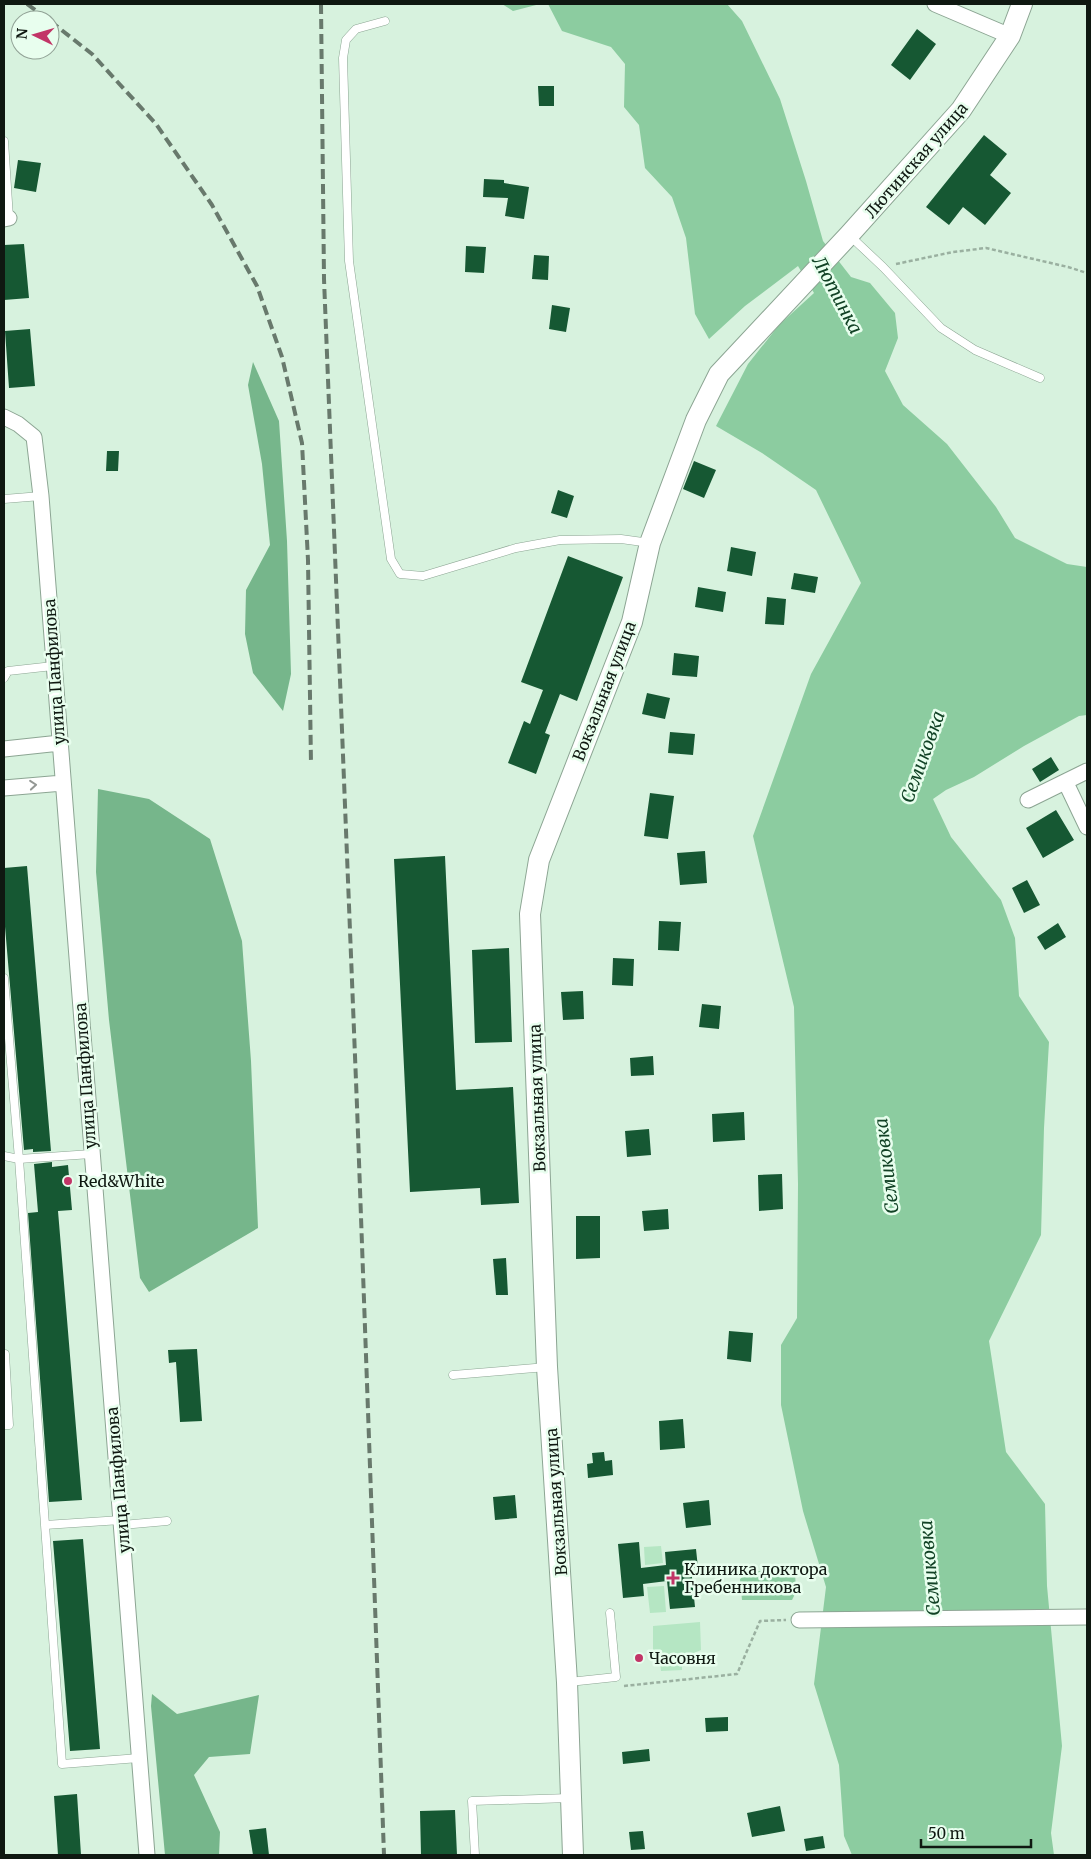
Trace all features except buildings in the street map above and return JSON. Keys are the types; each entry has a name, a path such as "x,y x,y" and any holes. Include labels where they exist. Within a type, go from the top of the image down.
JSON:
{"main road":[{"name":"Лютинская улица","path":"719,374 849,235 961,110 1010,36 1022,4"},
{"name":"Вокзальная улица","path":"573,1855 567,1682 547,1367 530,914 539,860 632,622 650,543 696,420 719,374"}],"street":[{"path":"935,4 1010,36"},
{"name":"улица Панфилова","path":"4,417 18,424 34,437 41,496 147,1855"},
{"path":"4,749 60,743"},
{"path":"1028,800 1087,772"},
{"path":"1066,782 1087,827"},
{"path":"4,788 63,783"},
{"path":"799,1620 1087,1617"}],"lane":[{"path":"385,21 356,28 346,40 343,58 348,261 391,559 400,574 423,576 516,548 560,540 621,539 650,543"},
{"path":"4,141 6,219"},
{"path":"849,235 883,267 941,328 975,350 1040,378"},
{"path":"4,499 41,496"},
{"path":"4,678 8,671 54,666"},
{"path":"4,978 19,1159 62,1764 139,1758"},
{"path":"4,1156 19,1159 91,1154"},
{"path":"4,1354 9,1424 4,1425"},
{"path":"453,1375 547,1367"},
{"path":"45,1525 167,1521"},
{"path":"567,1682 616,1677 610,1613"},
{"path":"475,1855 472,1801 570,1798"}],"path":[{"path":"883,267 953,252 986,248 1087,273"},
{"path":"624,1686 737,1674 760,1622 799,1620"}],"shaded area":[{"path":"253,362 279,421 287,541 291,674 283,711 253,673 245,634 246,590 270,545 262,464 248,385"},
{"path":"98,789 149,799 210,839 242,941 251,1061 258,1228 149,1292 140,1278 109,1020 96,872"},
{"path":"661,1546 663,1563 645,1565 644,1547"},
{"path":"664,1586 666,1612 650,1613 647,1587"},
{"path":"700,1622 701,1650 682,1658 682,1670 661,1671 659,1652 653,1651 653,1626"},
{"path":"152,1694 177,1714 259,1695 250,1754 209,1757 194,1775 220,1832 219,1855 165,1855 151,1706"}],"water":[{"path":"502,4 540,4 513,11"},
{"path":"548,4 727,4 742,21 780,99 823,241 851,277 870,283 895,313 898,338 885,371 903,405 947,444 996,507 1015,538 1067,564 1087,567 1087,715 1079,716 1024,746 974,777 946,790 933,799 951,837 1001,900 1015,938 1019,996 1049,1042 1041,1235 989,1341 1006,1452 1045,1504 1047,1586 1062,1746 1051,1833 1054,1855 852,1855 844,1836 839,1765 814,1684 826,1587 803,1511 781,1405 781,1345 797,1318 798,1184 794,1007 753,836 811,674 861,583 816,490 762,453 716,426 748,364 779,325 814,293 798,266 745,306 709,339 695,314 686,238 672,197 645,168 639,125 624,107 625,64 611,47 562,31"},
{"path":"750,1571 795,1572 796,1592 792,1600 742,1600 740,1579"}],"railway":[{"path":"27,4 35,10"},
{"path":"321,4 324,279 357,1106 384,1855"},
{"path":"60,29 92,54 156,124 212,205 257,286 282,357 302,443 308,560 311,764"}],"place":[{"name":"Red&White","path":"68,1181"},
{"name":"Клиника доктора Гребенникова","path":"673,1578"},
{"name":"Часовня","path":"639,1658"}],"water label":[{"name":"Лютинка","path":"837,295"},
{"name":"Семиковка","path":"923,757"},
{"name":"Семиковка","path":"887,1166"},
{"name":"Семиковка","path":"930,1568"}]}
